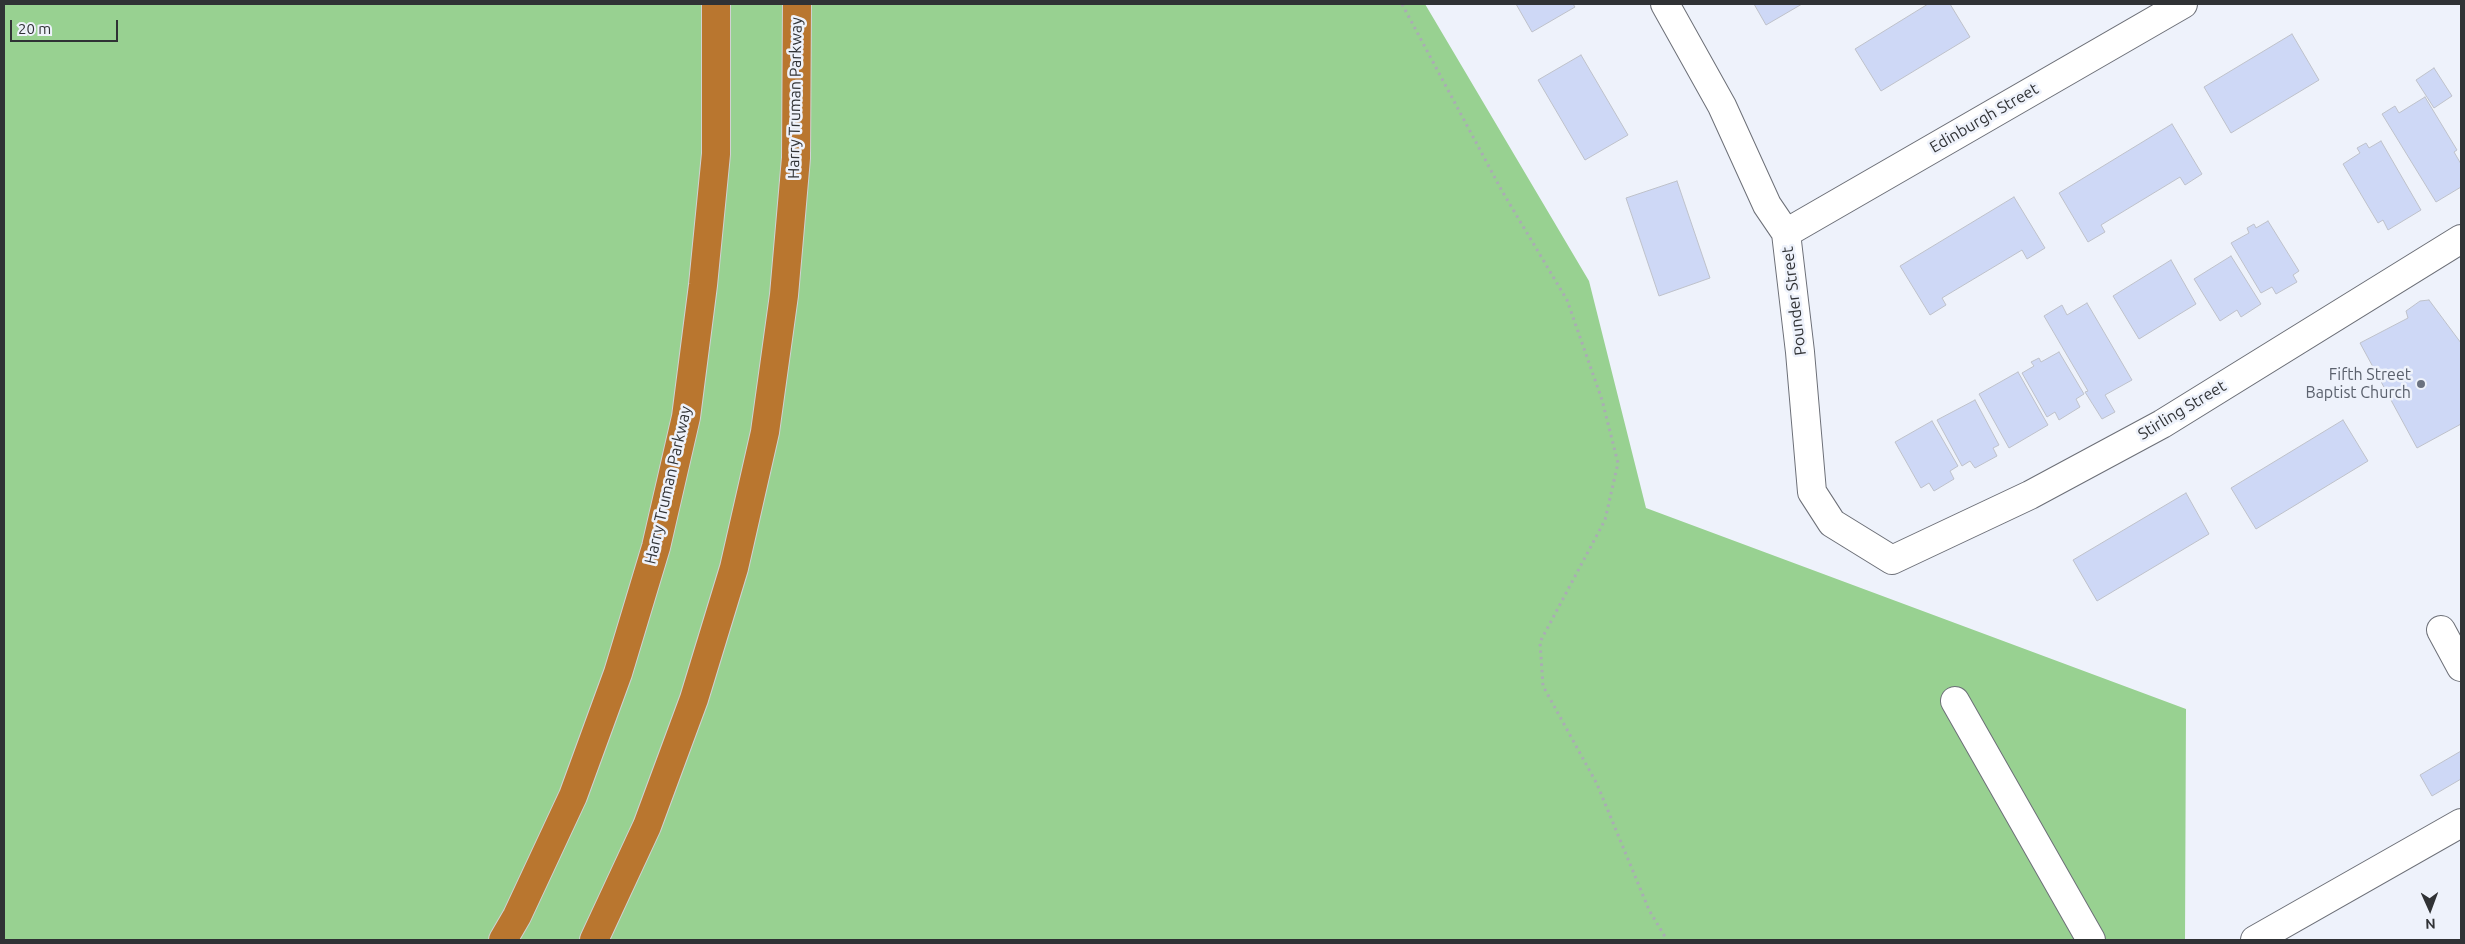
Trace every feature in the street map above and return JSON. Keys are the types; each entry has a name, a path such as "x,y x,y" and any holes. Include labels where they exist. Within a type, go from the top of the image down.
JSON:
{"highway":[{"name":"Harry Truman Parkway","path":"503,940 517,916 573,796 618,673 656,547 686,418 703,285 716,154 716,4"},
{"name":"Harry Truman Parkway","path":"594,940 647,826 694,699 734,568 765,432 784,294 796,158 797,4"}],"street":[{"name":"Pounder Street","path":"1665,4 1722,106 1767,205 1786,233 1800,352 1812,492 1832,523 1892,560"},
{"name":"Edinburgh Street","path":"1786,233 2183,4"},
{"name":"Stirling Street","path":"1892,560 2030,496 2162,424 2461,238"},
{"path":"2441,630 2461,668"},
{"path":"1955,701 2091,940"},
{"path":"2255,940 2461,823"}],"path":[{"path":"1402,4 1502,190 1567,300 1602,400 1618,463 1605,520 1540,642 1543,686 1597,784 1649,910 1667,940"}],"green space":[{"path":"4,4 1425,4 1589,281 1646,508 2186,709 2185,940 4,940"}],"building":[{"path":"1516,4 1573,4 1575,7 1532,32"},
{"path":"1754,4 1802,4 1766,25"},
{"path":"1928,4 1950,4 1970,37 1881,91 1855,49"},
{"path":"2292,34 2319,80 2231,133 2204,87"},
{"path":"1581,55 1628,135 1585,160 1538,80"},
{"path":"2434,68 2452,96 2434,108 2416,80"},
{"path":"2425,97 2457,150 2454,152 2461,164 2461,187 2436,202 2382,114 2395,106 2399,113"},
{"path":"2172,124 2202,174 2185,185 2180,177 2101,225 2105,232 2088,242 2059,193"},
{"path":"2381,141 2421,210 2388,230 2383,220 2378,223 2343,164 2360,153 2357,148 2366,143 2369,148"},
{"path":"1677,181 1710,278 1659,296 1626,198"},
{"path":"2014,197 2045,248 2027,259 2022,250 1942,298 1946,305 1930,315 1900,266"},
{"path":"2268,221 2299,271 2293,275 2297,282 2276,294 2272,287 2261,293 2231,243 2249,233 2247,228 2254,224 2256,228"},
{"path":"2231,256 2261,304 2241,317 2237,310 2220,321 2194,279"},
{"path":"2171,260 2196,304 2139,339 2113,296"},
{"name":"Fifth Street Baptist Church","path":"2429,300 2461,343 2461,424 2417,448 2360,343 2408,318 2406,311 2420,301"},
{"path":"2087,303 2132,380 2105,395 2115,412 2102,419 2085,392 2088,391 2044,316 2062,305 2067,315"},
{"path":"2059,352 2084,394 2076,399 2080,407 2059,420 2055,412 2047,417 2022,373 2034,366 2031,362 2039,358 2041,362"},
{"path":"2018,372 2048,425 2009,448 1979,394"},
{"path":"1975,400 1999,445 1993,448 1997,456 1975,468 1970,461 1962,466 1937,420"},
{"path":"2343,420 2368,461 2256,529 2231,488"},
{"path":"1932,421 1958,466 1950,471 1954,479 1934,491 1929,483 1921,488 1895,442"},
{"path":"2186,493 2209,534 2097,601 2073,560"},
{"path":"2461,751 2461,779 2432,796 2420,775"}],"place":[{"name":"Fifth Street Baptist Church","path":"2421,384"}]}
